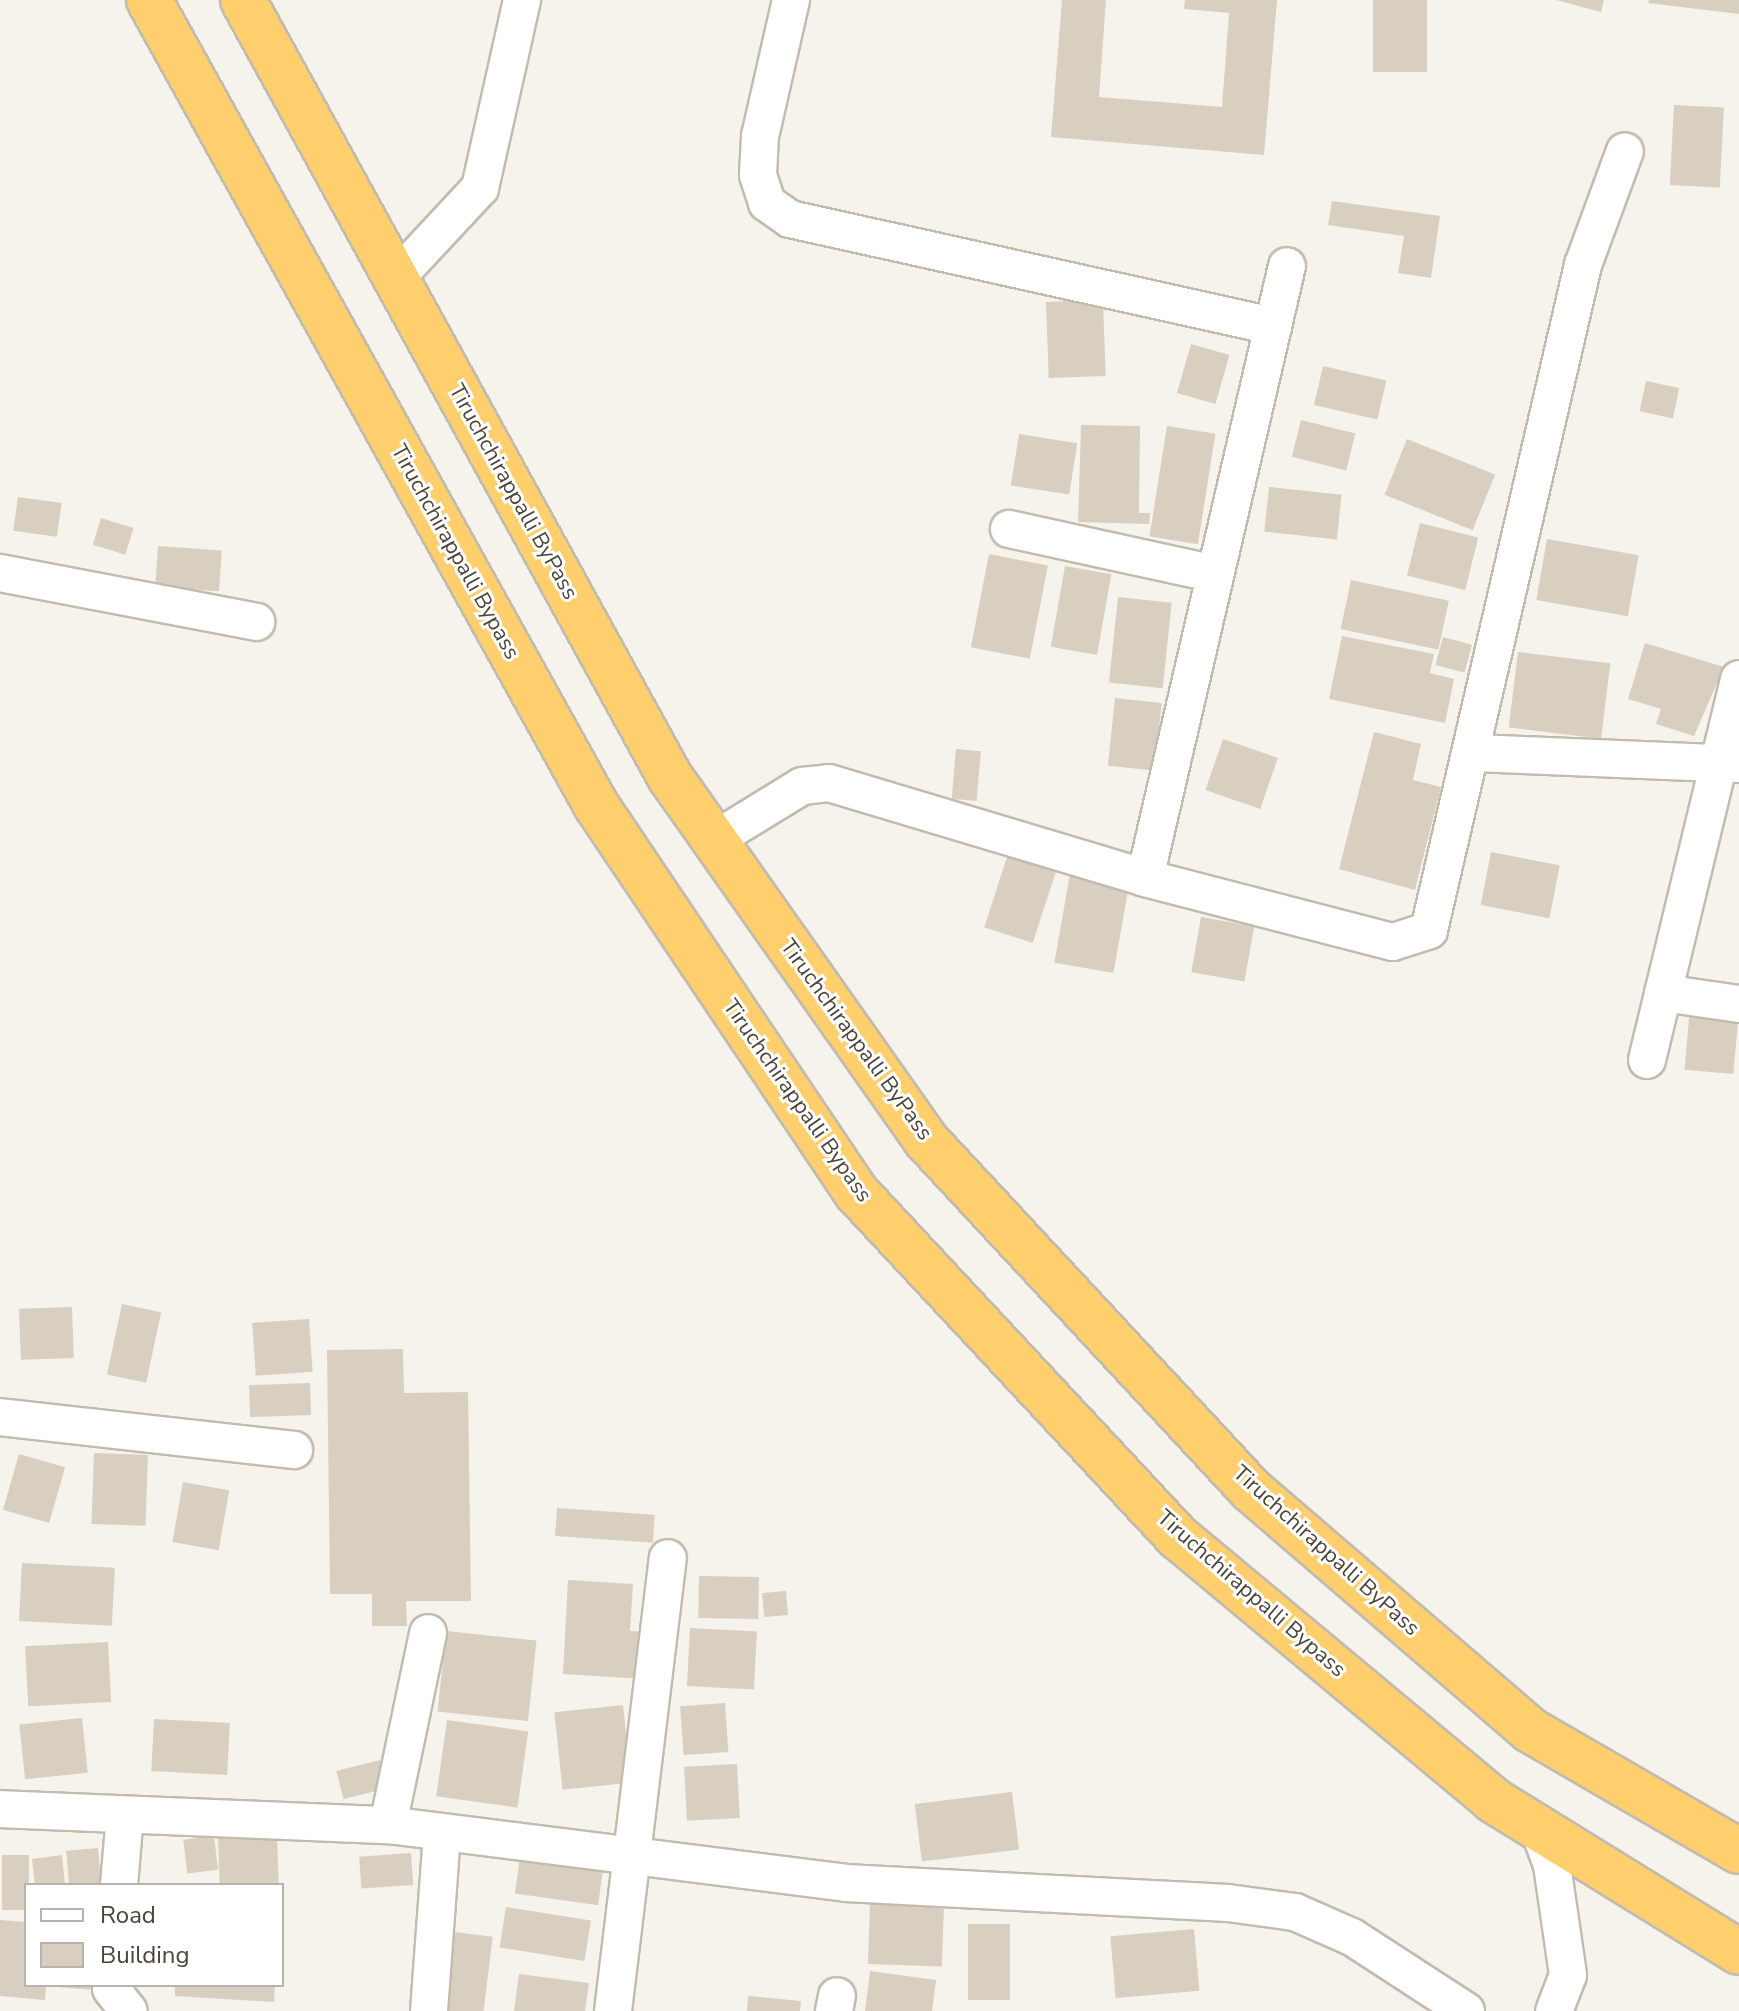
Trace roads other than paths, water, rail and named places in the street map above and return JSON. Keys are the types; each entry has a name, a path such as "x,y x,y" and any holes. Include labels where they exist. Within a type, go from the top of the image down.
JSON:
{"highway":[{"name":"Tiruchchirappalli Bypass","path":"149,0 596,805 856,1192 1179,1538 1493,1800 1739,1952"},
{"name":"Tiruchchirappalli ByPass","path":"243,0 670,777 925,1139 1250,1489 1530,1730 1739,1851"}],"street":[{"path":"396,278 480,188 522,0"},
{"path":"791,0 760,136 758,175 767,203 790,219 1273,326"},
{"path":"714,840 802,786 829,783 1145,878 1393,942 1429,930 1475,753 1583,265 1625,151"},
{"path":"1145,878 1287,266"},
{"path":"1009,529 1215,574"},
{"path":"0,573 256,622"},
{"path":"1647,1060 1663,993 1729,764 1739,679"},
{"path":"1475,753 1729,764"},
{"path":"1663,993 1739,1004"},
{"path":"0,1417 294,1450"},
{"path":"613,2011 668,1558"},
{"path":"388,1825 428,1633"},
{"path":"0,1809 388,1825 846,1883 1295,1912 1352,1937 1466,2011"},
{"path":"119,1883 125,1815"},
{"path":"1538,1827 1552,1865 1568,1975 1554,2011"},
{"path":"429,2011 442,1832"}]}
